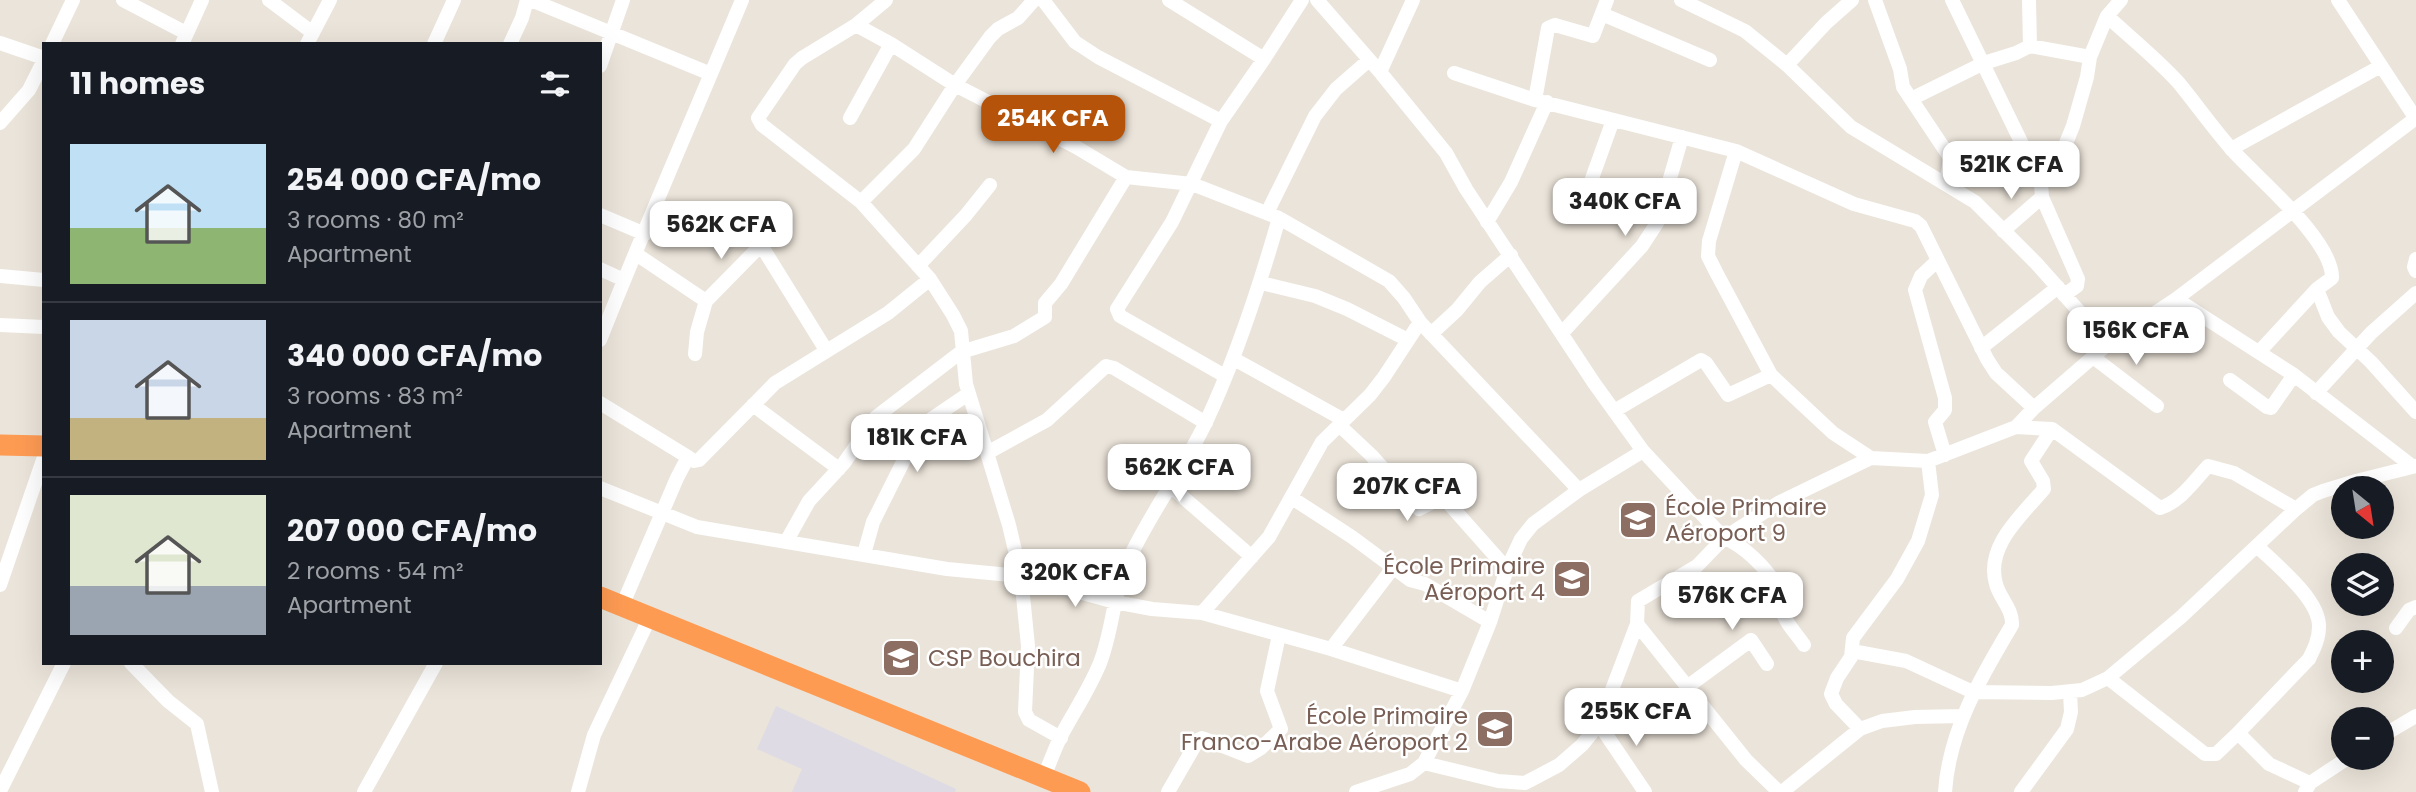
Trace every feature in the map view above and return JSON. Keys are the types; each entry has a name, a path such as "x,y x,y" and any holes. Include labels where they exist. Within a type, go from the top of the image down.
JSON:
{"highway":[{"path":"0,445 42,446"},
{"path":"602,598 1080,792"}],"street":[{"path":"52,42 73,0"},
{"path":"123,0 184,38 202,0"},
{"path":"269,0 310,38 330,0"},
{"path":"435,42 454,0"},
{"path":"511,42 529,0 555,5 611,32 712,74"},
{"path":"602,60 623,0"},
{"path":"602,335 742,0"},
{"path":"861,202 914,149 990,37 998,29 1018,18 1034,0"},
{"path":"1043,0 1075,42 1098,57 1221,121"},
{"path":"1169,0 1264,59"},
{"path":"1226,376 1117,312 1165,234 1221,121 1301,0"},
{"path":"1317,0 1446,153 1487,222 1643,451 1724,538 1736,542 1771,578 1785,618 1804,645"},
{"path":"1380,72 1413,0"},
{"path":"1787,65 1826,23 1852,0"},
{"path":"1875,0 1900,68 1900,80 1951,160 1946,183"},
{"path":"1952,0 2042,190 2078,279 2077,286 2061,291 1981,348"},
{"path":"2029,0 2030,46"},
{"path":"2016,427 2108,344 2176,299 2416,118 2338,0"},
{"path":"882,1 856,25 795,64 758,118 762,125 861,202 930,279 957,321 961,331 961,352 968,394 1009,525 1021,576 1028,646 1025,712 1029,720 1060,738"},
{"path":"1685,1 1745,31 1787,65 1851,127 1975,202 2108,344"},
{"path":"2003,230 2042,190 2064,148 2087,77 2090,57 2108,16 2118,1"},
{"path":"1487,222 1511,182 1541,101 1548,28 1555,24 1593,36 1604,7 1710,60"},
{"path":"2108,16 2176,80 2231,149 2293,210 2316,239 2333,274 2259,352"},
{"path":"856,25 955,85 1076,147 1126,177 1192,184 1273,215 1389,281 1420,322 1579,490"},
{"path":"0,43 42,58"},
{"path":"850,118 891,44"},
{"path":"1911,99 1984,63 2030,46 2090,57"},
{"path":"1044,777 1060,738 1100,664 1110,635 1115,603 1126,564 1206,423 1234,359 1261,283 1273,215 1315,116 1336,89 1369,60"},
{"path":"0,123 29,90 42,63"},
{"path":"2231,149 2381,66"},
{"path":"1454,74 1541,101 1736,151 1854,204 1921,226 1996,373 2034,408"},
{"path":"1581,209 1613,120"},
{"path":"1562,333 1642,246 1657,223 1682,137"},
{"path":"1736,151 1709,241 1708,256 1771,375 1833,433 1871,458"},
{"path":"786,542 809,501 839,469 876,417 961,352 1014,336 1045,317 1045,303 1061,284 1126,177"},
{"path":"918,266 990,185"},
{"path":"602,216 645,233"},
{"path":"695,354 697,332 706,301 761,245 826,351"},
{"path":"636,254 706,301"},
{"path":"1432,334 1480,282 1511,255"},
{"path":"2416,259 2416,271"},
{"path":"1938,260 1921,276 1915,290 1945,398 1945,410 1935,422 1945,455"},
{"path":"602,269 624,280"},
{"path":"0,276 42,280"},
{"path":"602,404 694,461 699,460 775,383 888,313 930,279"},
{"path":"1261,283 1326,300 1408,340"},
{"path":"2317,289 2328,317 2343,338 2358,349 2416,412"},
{"path":"2316,393 2371,333 2416,293"},
{"path":"2176,299 2294,375 2414,466"},
{"path":"1202,613 1276,526 1312,456 1330,433 1384,377 1420,322"},
{"path":"0,326 42,327"},
{"path":"2093,357 2157,406"},
{"path":"1234,359 1341,423 1419,509 1443,497 1507,569"},
{"path":"1614,411 1701,360 1706,363 1728,396 1771,375"},
{"path":"987,453 1047,420 1106,366 1114,368 1206,423"},
{"path":"2230,380 2272,408 2294,375"},
{"path":"864,554 873,522 921,426 968,394"},
{"path":"753,405 839,469"},
{"path":"1424,763 1498,781 1525,783 1559,765 1582,745 1599,724 1637,624 1638,601 1697,566 1724,538 1780,502 1871,458 1928,461 2016,427 2052,429 2160,508 2169,505 2185,492 2208,466 2234,473 2296,509"},
{"path":"1945,792 1945,780 1962,716 2012,625 2012,616 1996,588 1993,574 1995,556 2003,538 2044,489 2043,481 2031,461 2052,429"},
{"path":"1356,792 1410,774 1424,763 1462,691 1490,622 1507,569 1521,539 1533,524 1579,490 1643,451"},
{"path":"622,606 688,457"},
{"path":"1860,729 1836,704 1831,694 1837,678 1851,657 1853,638 1897,579 1918,541 1932,495 1928,461"},
{"path":"0,585 42,463"},
{"path":"1852,651 1906,661 1973,692 2082,690 2108,678 2181,617 2313,495 2414,466"},
{"path":"1169,485 1252,557"},
{"path":"602,489 697,527 947,569 1021,576 1115,603 1202,613 1331,649 1462,691"},
{"path":"1292,498 1410,580 1425,584 1490,622"},
{"path":"2108,678 2205,754 2216,754 2309,659 2316,644 2319,625 2316,611 2303,592 2257,546"},
{"path":"1331,649 1393,568"},
{"path":"2396,628 2409,610 2416,607"},
{"path":"578,792 594,735 650,617"},
{"path":"1637,624 1746,760 1780,792 1860,729 1882,721 1962,716"},
{"path":"1168,792 1198,740 1202,738 1248,756 1281,729 1267,691 1279,635"},
{"path":"1687,687 1751,640 1768,664"},
{"path":"0,791 63,665"},
{"path":"133,665 197,724 212,792"},
{"path":"364,792 435,665"},
{"path":"2021,792 2067,729 2071,712 2070,692"},
{"path":"2394,729 2416,716"},
{"path":"1599,724 1645,792"},
{"path":"2238,733 2269,764 2308,788 2332,770"}],"shaded area":[{"path":"776,706 956,789 955,792 792,792 802,769 757,749"}],"place":[{"name":"École Primaire Aéroport 9","path":"1638,520"},
{"name":"École Primaire Aéroport 4","path":"1572,579"},
{"name":"CSP Bouchira","path":"901,658"},
{"name":"École Primaire Franco-Arabe Aéroport 2","path":"1495,729"}]}
